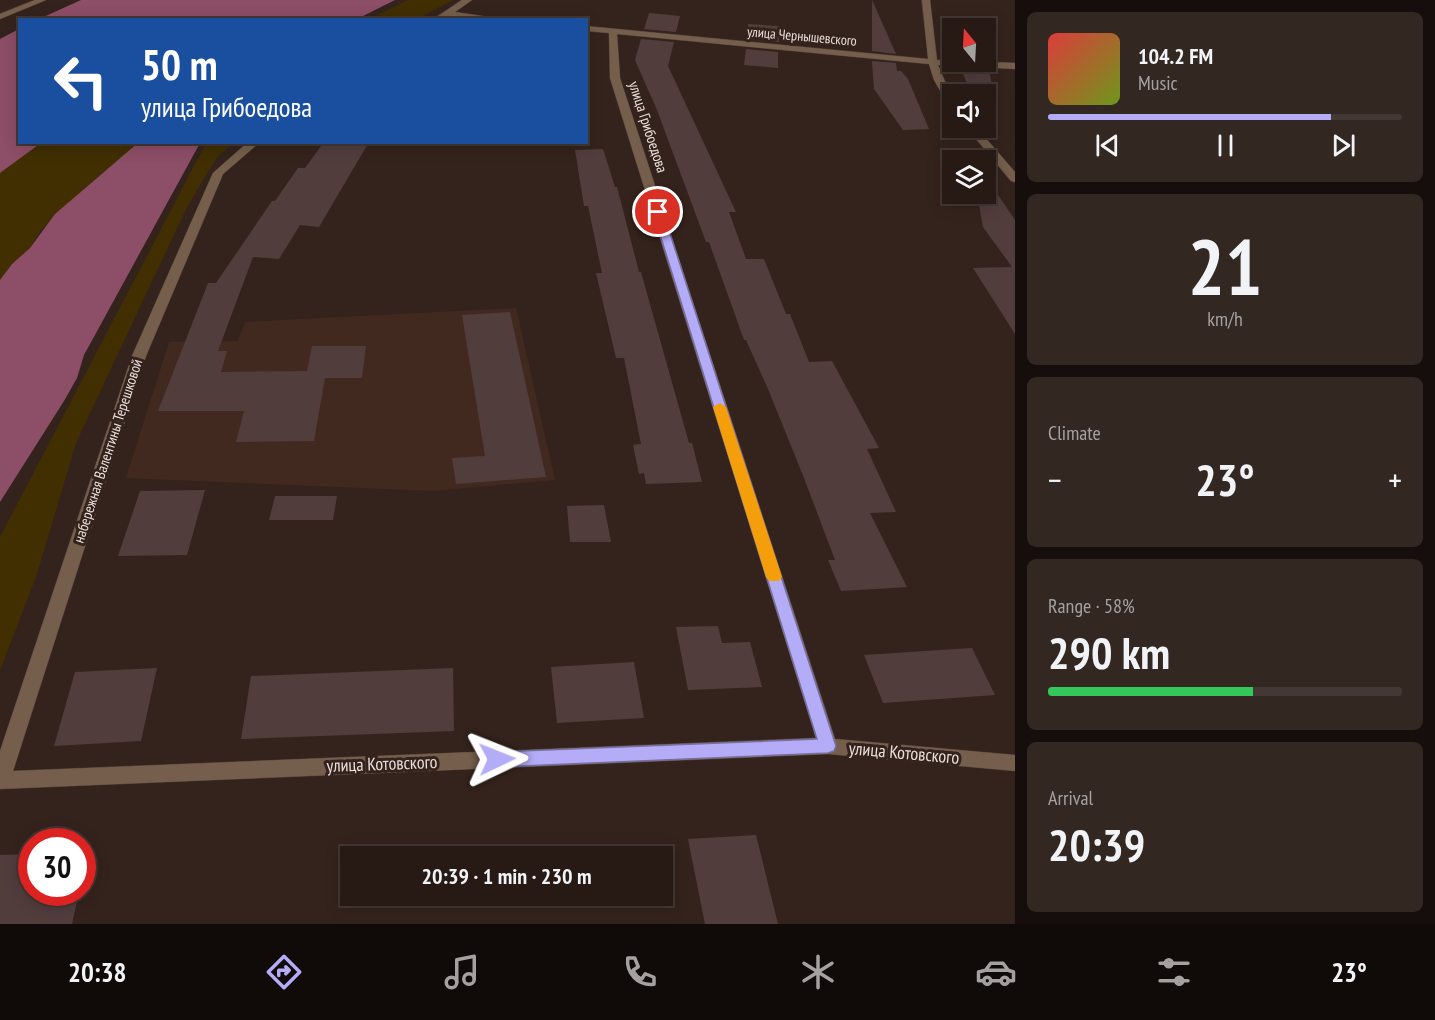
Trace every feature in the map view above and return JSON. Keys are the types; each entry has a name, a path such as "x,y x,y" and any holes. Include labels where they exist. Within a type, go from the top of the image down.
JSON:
{"street":[{"path":"0,17 42,0"},
{"path":"438,18 468,0"},
{"path":"926,0 931,62 942,89"},
{"path":"447,13 488,18"},
{"name":"улица Чернышевского","path":"588,28 931,62 1015,66"},
{"name":"улица Грибоедова","path":"613,31 615,78 828,746"},
{"path":"980,138 1015,179"},
{"name":"набережная Валентины Терешковой","path":"0,781 139,356 218,173 253,144"},
{"name":"улица Котовского","path":"0,781 828,746 1015,763"}],"shaded area":[{"path":"81,0 395,0 359,18 41,18"},
{"path":"408,0 453,0 419,18 372,18"},
{"path":"18,30 18,144 40,144 0,173 0,39"},
{"path":"40,144 138,144 88,185 41,230 30,248 12,264 0,280 0,173"},
{"path":"137,144 199,144 84,355 77,378 0,502 0,280 12,264 30,248 55,214"},
{"path":"205,144 232,144 217,157 187,207 76,443 37,574 0,671 0,537"},
{"path":"516,308 555,480 433,491 126,478 169,342 238,341 245,322"}],"building":[{"path":"872,0 896,54 872,51"},
{"path":"649,13 680,16 676,32 644,29"},
{"path":"748,24 779,26 779,42 747,39"},
{"path":"641,39 674,42 668,66 736,212 729,212 746,259 764,259 786,314 790,314 809,362 832,361 879,448 867,449 896,512 870,513 907,587 841,591 828,560 835,560 804,478 768,389 744,340 709,242 706,242 657,110 635,60"},
{"path":"746,49 778,52 778,68 744,65"},
{"path":"872,61 896,63 897,71 901,71 908,79 929,129 903,130 874,89"},
{"path":"962,72 989,72 992,84 967,84"},
{"path":"323,144 368,144 319,227 300,225 279,259 253,257 218,351 227,351 221,372 307,371 312,346 366,346 362,378 325,378 314,441 236,442 244,411 158,411 208,283 216,283 272,201 275,201 298,168 305,168"},
{"path":"603,149 615,187 617,187 639,272 641,272 702,482 646,484 644,473 639,474 633,445 641,444 624,358 616,358 596,273 602,273 588,206 584,206 575,150"},
{"path":"996,192 1015,220 1015,334 973,268 1012,267 983,227 979,204 996,204"},
{"path":"510,312 546,477 456,484 452,458 485,456 462,315"},
{"path":"205,490 187,555 118,556 140,491"},
{"path":"275,496 337,496 333,520 269,520"},
{"path":"604,505 611,542 570,542 567,506"},
{"path":"718,626 722,643 750,642 762,687 688,690 676,627"},
{"path":"972,648 995,695 883,703 864,655"},
{"path":"634,662 644,718 557,723 551,667"},
{"path":"157,668 141,741 54,746 75,672"},
{"path":"453,668 454,731 241,739 251,676"},
{"path":"756,835 778,924 705,924 688,839"},
{"path":"18,854 18,906 76,906 72,924 0,924 0,855"}],"slow traffic":[{"path":"720,407 774,577"}],"route":[{"path":"497,759 828,746 658,212"}]}
